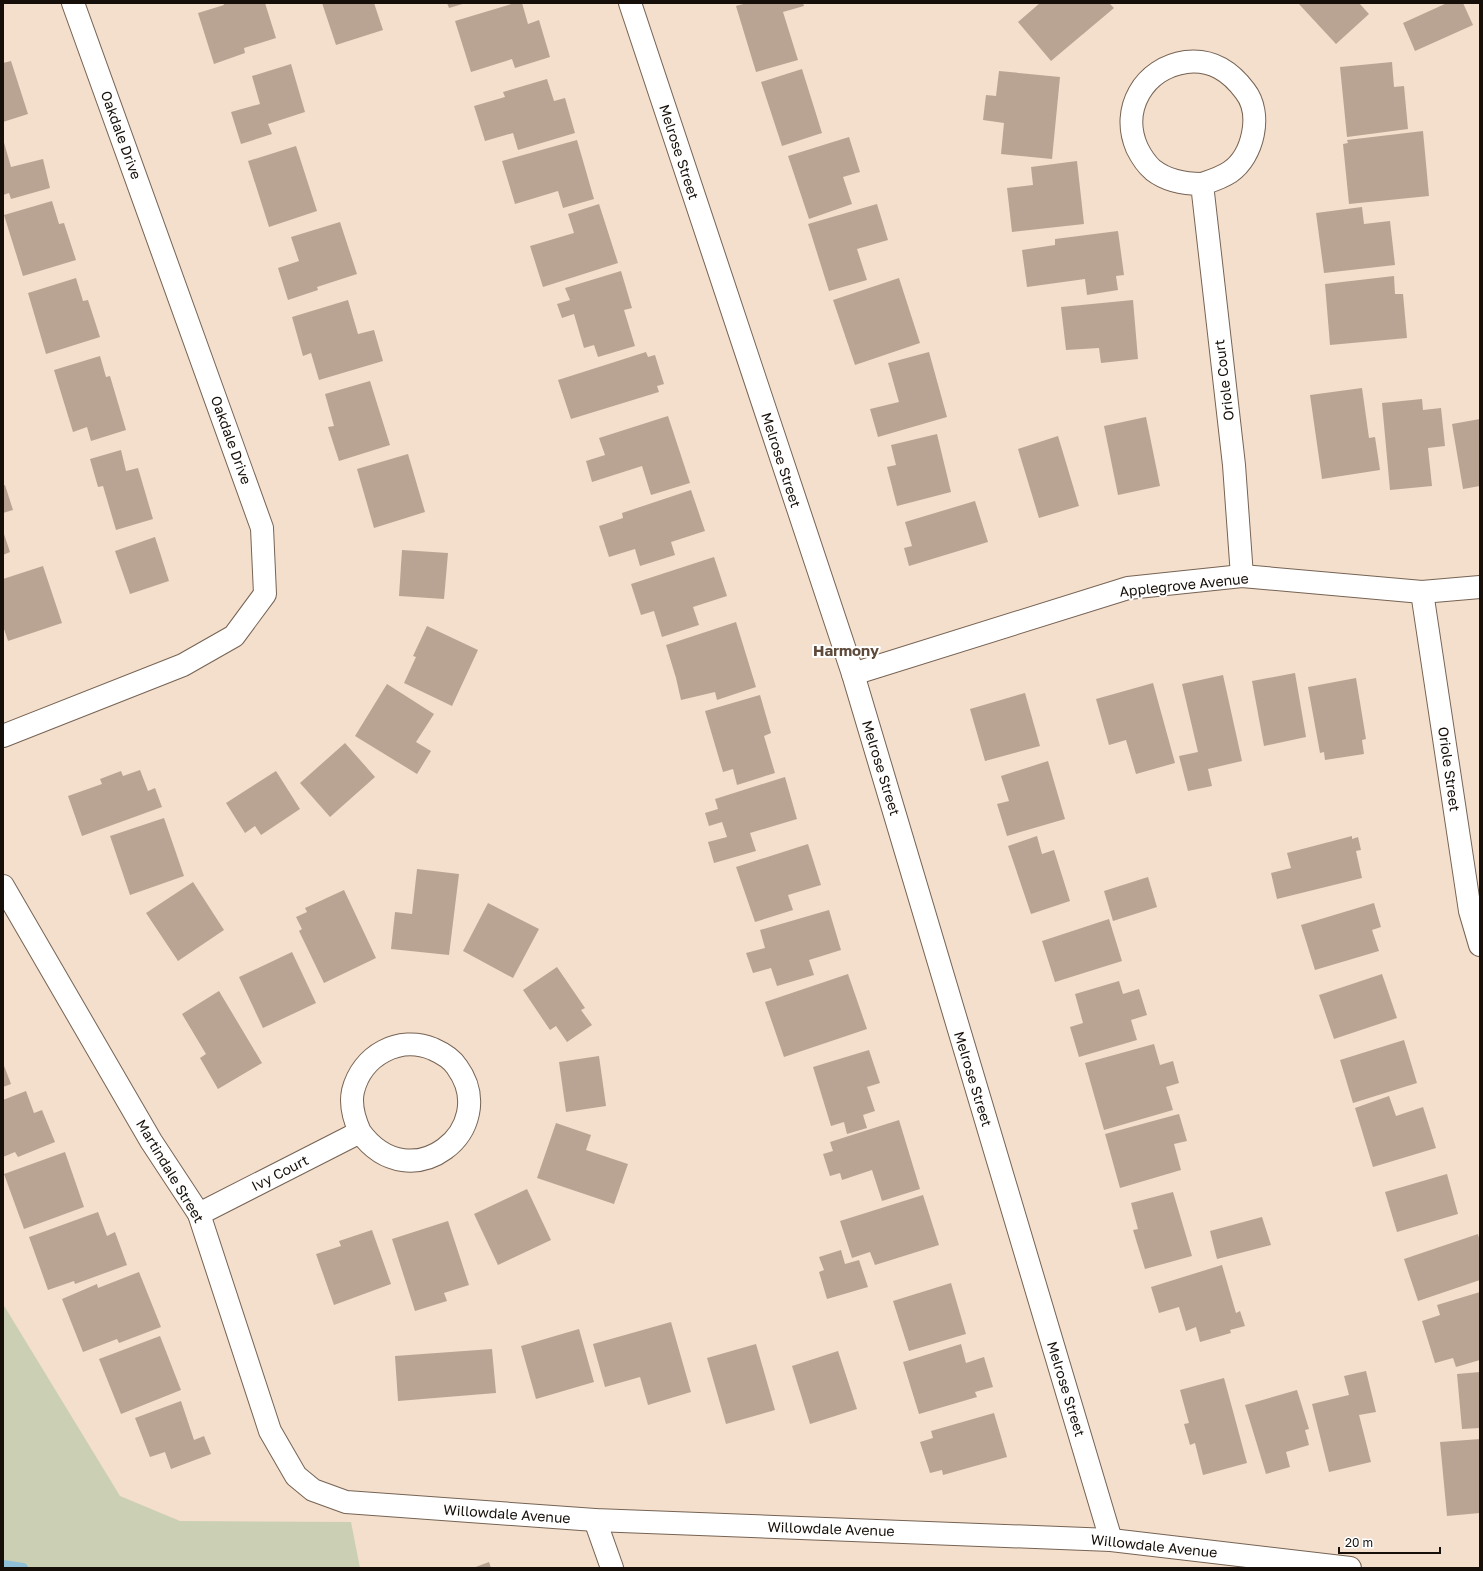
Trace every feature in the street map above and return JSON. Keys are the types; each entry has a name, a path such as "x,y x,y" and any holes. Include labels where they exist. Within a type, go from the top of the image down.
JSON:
{"street":[{"name":"Oakdale Drive","path":"3,736 183,665 234,636 265,594 262,528 73,3"},
{"name":"Melrose Street","path":"630,3 853,674 1111,1540"},
{"path":"1196,61 1217,66 1235,78 1248,94 1254,115 1253,136 1245,156 1231,172 1202,184 1186,184 1169,179 1153,170 1141,156 1133,138 1131,119 1135,101 1144,84 1158,72 1175,64 1196,61"},
{"name":"Oriole Court","path":"1202,184 1234,465 1242,576"},
{"name":"Applegrove Avenue","path":"853,674 1128,588 1242,576 1422,592 1480,587"},
{"name":"Oriole Street","path":"1422,592 1470,910 1480,945"},
{"name":"Martindale Street","path":"3,886 151,1140 199,1214 270,1431 296,1476 313,1490"},
{"path":"403,1044 423,1045 442,1053 457,1066 467,1084 470,1104 466,1124 455,1141 439,1153 420,1160 400,1160 382,1154 368,1143 360,1132 352,1110 353,1092 359,1075 370,1060 385,1049 403,1044"},
{"name":"Ivy Court","path":"199,1214 360,1132"},
{"name":"Willowdale Avenue","path":"313,1490 346,1502 595,1520 1111,1540 1350,1568"},
{"path":"595,1520 612,1568"}],"green space":[{"path":"3,1304 120,1496 180,1521 351,1522 360,1568 3,1568"}],"building":[{"path":"223,3 265,3 276,38 244,48 245,53 214,64 198,13 224,5"},
{"path":"322,3 374,3 383,30 336,45"},
{"path":"447,3 466,3 449,8"},
{"path":"515,3 522,3 528,24 539,20 550,57 515,68 512,59 471,72 455,21"},
{"path":"747,3 803,3 804,6 783,12 798,60 756,72 736,6"},
{"path":"1040,3 1109,3 1114,8 1051,61 1018,22"},
{"path":"1298,3 1359,3 1369,14 1336,44"},
{"path":"1447,3 1463,3 1473,25 1415,51 1403,23"},
{"path":"11,61 28,114 3,122 3,63"},
{"path":"1392,62 1394,87 1404,86 1408,129 1347,137 1340,67"},
{"path":"291,64 305,112 268,124 272,134 241,144 231,112 260,104 252,76"},
{"path":"802,69 822,133 782,146 761,82"},
{"path":"999,71 1060,77 1052,159 1001,154 1004,123 983,120 986,95 996,96"},
{"path":"547,79 554,101 565,98 575,133 518,150 513,133 485,141 474,106 505,97 503,92"},
{"path":"1423,131 1429,196 1349,204 1343,144 1348,143 1347,140"},
{"path":"849,137 860,172 843,177 852,204 809,219 788,156"},
{"path":"3,139 11,167 43,159 50,188 11,199 9,193 3,195"},
{"path":"577,140 594,199 563,208 558,191 515,204 502,161"},
{"path":"296,146 317,211 269,227 248,161"},
{"path":"1077,161 1084,224 1012,232 1007,188 1033,185 1031,167"},
{"path":"52,201 59,224 64,223 76,260 23,276 4,215"},
{"path":"599,204 618,263 543,287 530,246 574,233 568,214"},
{"path":"877,204 888,240 857,249 867,280 829,291 808,224"},
{"path":"1362,207 1364,224 1390,221 1395,265 1324,273 1316,213"},
{"path":"340,222 357,274 317,287 318,290 288,300 278,268 299,261 291,237"},
{"path":"1118,231 1124,275 1116,276 1118,290 1087,295 1085,279 1027,287 1022,250 1055,245 1055,239"},
{"path":"621,271 632,308 624,310 635,346 598,357 594,345 584,348 574,314 562,318 557,304 570,300 565,288"},
{"path":"1394,276 1395,294 1403,294 1407,338 1330,345 1325,284"},
{"path":"76,278 83,301 88,300 100,337 46,354 28,293"},
{"path":"899,278 920,343 855,365 833,300"},
{"path":"348,300 358,334 374,330 383,361 319,380 311,353 303,356 292,317"},
{"path":"1133,300 1138,359 1101,363 1099,348 1066,350 1061,307"},
{"path":"646,352 648,357 655,355 664,384 657,386 659,392 571,419 558,380"},
{"path":"929,352 947,417 878,437 870,409 899,402 888,363"},
{"path":"100,356 106,377 110,376 126,430 91,441 87,427 73,432 54,370"},
{"path":"370,381 390,445 339,461 328,427 334,426 325,394"},
{"path":"1362,388 1369,438 1375,437 1380,470 1322,479 1310,395"},
{"path":"1422,399 1423,410 1441,408 1445,446 1428,448 1432,486 1390,490 1382,403"},
{"path":"668,416 690,483 651,495 642,466 592,482 586,461 605,455 599,438"},
{"path":"1146,417 1160,486 1118,495 1104,426"},
{"path":"1480,419 1480,486 1463,489 1452,424"},
{"path":"937,434 951,492 897,506 887,467 896,465 891,445"},
{"path":"1058,436 1079,506 1039,518 1018,449"},
{"path":"121,450 126,471 138,468 153,519 116,530 103,486 98,487 90,459"},
{"path":"408,454 425,512 374,528 357,469"},
{"path":"5,485 13,510 3,513 3,486"},
{"path":"691,490 705,531 671,542 675,555 640,566 635,549 609,557 599,526 623,518 622,513"},
{"path":"975,501 988,542 909,566 904,548 912,546 905,522"},
{"path":"3,531 10,552 3,555"},
{"path":"155,537 169,581 130,594 115,551"},
{"path":"402,550 448,553 444,599 399,596"},
{"path":"714,557 727,596 693,607 699,625 662,637 654,611 641,615 631,584"},
{"path":"43,566 62,623 8,641 3,626 3,579"},
{"path":"736,622 756,687 717,700 715,692 681,700 666,645"},
{"path":"427,626 478,650 452,706 404,683 416,657 413,656"},
{"path":"1295,673 1306,737 1264,746 1252,681"},
{"path":"1223,675 1242,761 1208,769 1212,786 1188,791 1179,756 1198,752 1182,684"},
{"path":"1356,678 1366,739 1362,740 1364,754 1325,760 1324,752 1320,753 1308,687"},
{"path":"1153,683 1175,763 1136,774 1126,740 1109,745 1096,699"},
{"path":"387,684 434,714 416,742 431,751 417,774 355,736"},
{"path":"1025,693 1040,746 985,761 970,709"},
{"path":"760,695 771,733 764,736 775,773 737,785 733,769 723,772 705,711"},
{"path":"345,743 375,777 330,817 300,783"},
{"path":"1048,761 1065,819 1007,836 997,804 1009,801 1001,776"},
{"path":"140,770 148,791 155,788 162,807 82,836 68,796 102,784 100,779 121,771 123,776"},
{"path":"276,771 300,809 261,835 255,826 245,833 226,803"},
{"path":"785,777 797,819 750,833 756,851 714,863 708,842 727,837 722,822 709,826 705,813 718,809 715,799"},
{"path":"164,818 184,876 130,895 110,836"},
{"path":"1037,836 1042,854 1054,850 1070,901 1031,914 1008,846"},
{"path":"1352,836 1352,839 1358,837 1361,850 1356,851 1362,878 1277,899 1271,873 1291,868 1287,853"},
{"path":"808,844 821,885 788,895 793,910 755,922 736,867"},
{"path":"417,869 459,874 449,955 391,949 395,912 412,914"},
{"path":"1148,877 1157,907 1113,921 1104,891"},
{"path":"193,882 224,930 178,961 146,913"},
{"path":"344,890 376,958 324,983 299,931 302,929 296,917 307,912 305,908"},
{"path":"488,903 539,929 513,978 463,951"},
{"path":"1374,903 1381,927 1372,930 1379,951 1315,970 1301,925"},
{"path":"829,910 841,950 809,960 814,975 777,986 771,968 753,973 746,953 765,948 760,930"},
{"path":"1109,919 1122,961 1055,982 1042,941"},
{"path":"292,952 316,1003 263,1028 239,977"},
{"path":"557,967 585,1008 581,1010 592,1025 567,1042 556,1026 550,1030 523,990"},
{"path":"848,974 867,1029 784,1057 765,1002"},
{"path":"1382,974 1397,1018 1334,1039 1319,995"},
{"path":"1119,981 1123,994 1139,989 1147,1015 1131,1020 1137,1040 1079,1057 1070,1027 1083,1023 1075,994"},
{"path":"219,991 262,1063 218,1089 200,1058 206,1054 182,1014"},
{"path":"1404,1040 1417,1083 1353,1103 1340,1060"},
{"path":"1154,1044 1160,1065 1173,1061 1179,1083 1166,1087 1173,1110 1104,1130 1085,1063"},
{"path":"869,1050 880,1083 867,1087 875,1111 863,1115 867,1128 847,1134 844,1122 831,1126 813,1067"},
{"path":"599,1056 606,1106 566,1112 559,1062"},
{"path":"3,1063 11,1084 3,1087"},
{"path":"26,1091 34,1113 42,1110 55,1142 18,1157 15,1152 3,1157 3,1100"},
{"path":"1389,1096 1396,1116 1423,1107 1436,1148 1373,1167 1355,1108"},
{"path":"1179,1114 1187,1141 1174,1144 1181,1170 1120,1188 1105,1134"},
{"path":"899,1120 920,1189 882,1201 872,1170 842,1180 840,1173 830,1176 823,1154 833,1151 830,1142"},
{"path":"556,1123 591,1135 586,1150 628,1164 614,1204 537,1178"},
{"path":"65,1152 84,1207 24,1229 4,1174"},
{"path":"1447,1174 1458,1214 1397,1232 1385,1192"},
{"path":"527,1189 551,1240 498,1265 474,1214"},
{"path":"1173,1192 1192,1256 1145,1269 1133,1230 1138,1229 1131,1203"},
{"path":"923,1195 939,1245 875,1265 870,1252 852,1258 840,1221"},
{"path":"98,1212 107,1236 115,1232 127,1265 75,1284 74,1281 48,1290 29,1237"},
{"path":"1262,1217 1271,1245 1217,1259 1210,1231"},
{"path":"448,1221 469,1285 444,1293 447,1301 415,1311 392,1239"},
{"path":"372,1230 391,1284 334,1305 316,1254 341,1246 339,1241"},
{"path":"1478,1234 1480,1242 1480,1280 1418,1301 1404,1259"},
{"path":"841,1250 845,1264 859,1260 868,1287 827,1299 819,1272 824,1270 819,1257"},
{"path":"1222,1265 1236,1313 1240,1311 1245,1326 1230,1330 1231,1333 1200,1342 1196,1327 1186,1331 1179,1307 1159,1313 1151,1287"},
{"path":"139,1272 161,1327 119,1343 117,1339 83,1352 62,1299 97,1284 98,1288"},
{"path":"951,1283 966,1334 909,1351 893,1301"},
{"path":"1480,1292 1480,1360 1456,1367 1453,1358 1435,1363 1422,1321 1440,1315 1437,1305"},
{"path":"671,1322 691,1392 648,1405 640,1377 605,1387 593,1344"},
{"path":"579,1329 594,1382 536,1399 521,1346"},
{"path":"160,1336 181,1390 121,1414 99,1359"},
{"path":"756,1344 775,1410 726,1424 707,1358"},
{"path":"961,1344 966,1363 984,1357 993,1387 975,1392 977,1397 919,1414 903,1362"},
{"path":"492,1349 496,1393 398,1401 395,1356"},
{"path":"838,1351 857,1409 810,1424 792,1366"},
{"path":"1366,1371 1376,1412 1359,1415 1371,1462 1329,1472 1312,1404 1349,1395 1344,1376"},
{"path":"1480,1372 1480,1428 1462,1429 1457,1374"},
{"path":"1224,1378 1247,1463 1203,1475 1195,1443 1190,1445 1184,1424 1189,1423 1180,1390"},
{"path":"1297,1390 1309,1429 1305,1430 1309,1445 1286,1452 1290,1467 1266,1474 1245,1405"},
{"path":"181,1401 194,1440 204,1436 211,1454 171,1469 165,1452 150,1457 135,1418"},
{"path":"994,1413 1007,1457 943,1475 942,1470 930,1473 920,1442 933,1438 931,1431"},
{"path":"1480,1439 1480,1513 1447,1516 1440,1442"},
{"path":"489,1562 491,1568 473,1568"}],"waterway":[{"path":"3,1565 23,1568"}],"district":[{"name":"Harmony","path":"846,651"}]}
